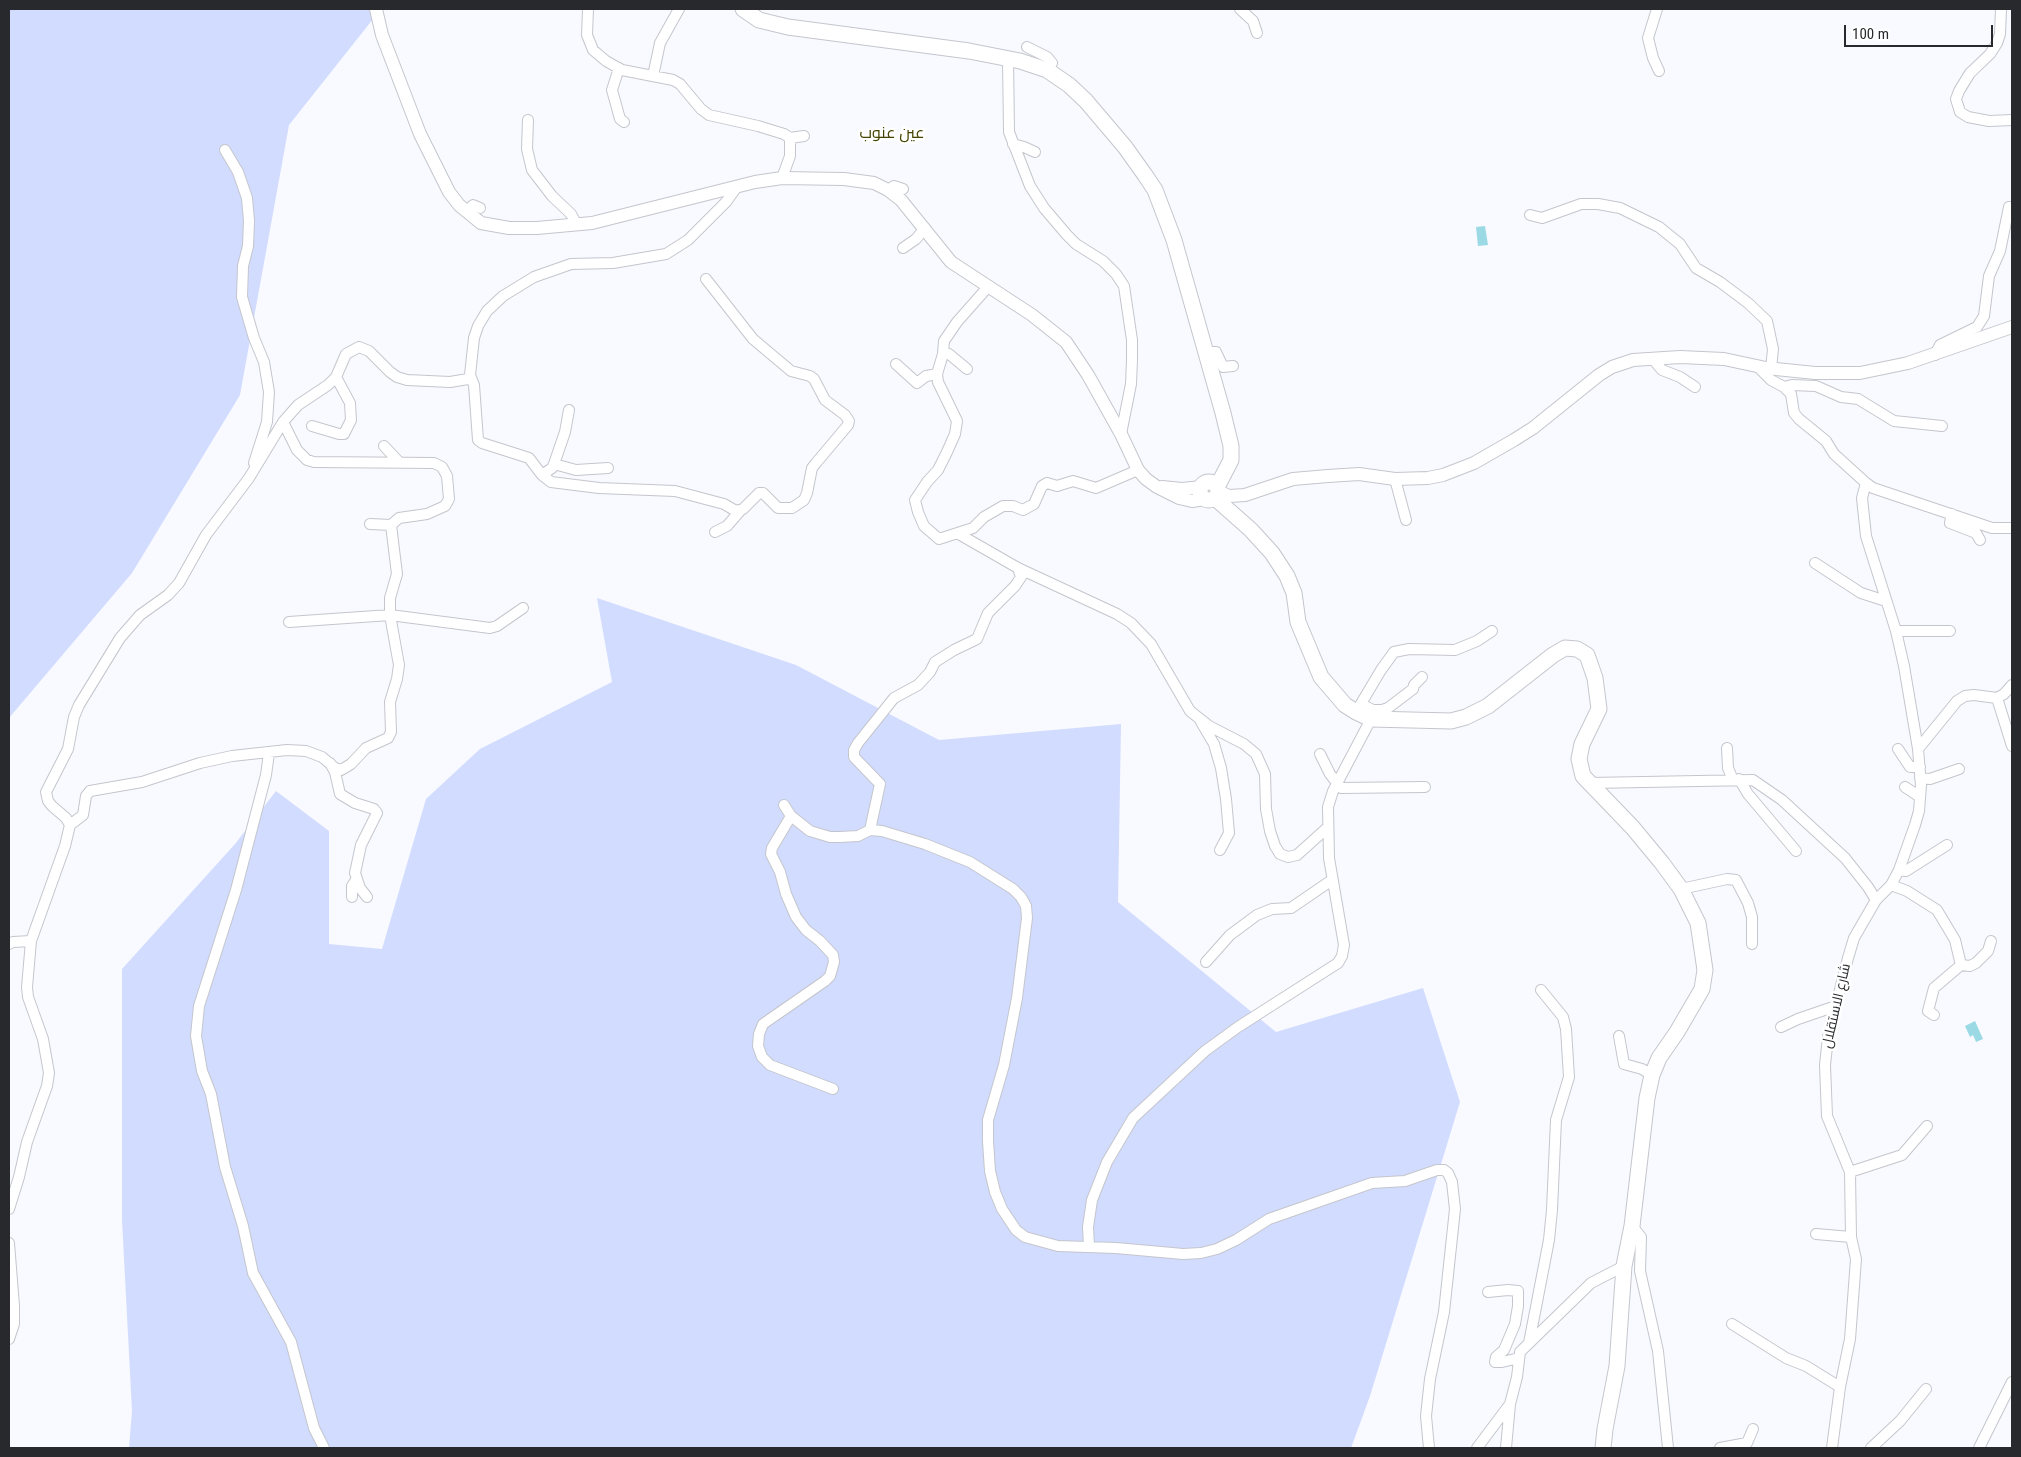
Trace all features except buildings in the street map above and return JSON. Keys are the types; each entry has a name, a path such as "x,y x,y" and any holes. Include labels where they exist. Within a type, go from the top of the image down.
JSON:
{"main road":[{"path":"743,9 759,20 788,27 969,51 1020,61 1047,70 1069,85 1086,101 1125,147 1155,190 1176,248 1224,413 1231,446 1231,460 1211,491 1272,553 1287,576 1294,593 1298,622 1315,665 1331,690 1345,705 1358,708 1372,719 1451,721 1466,717 1488,706 1553,654 1565,648 1577,650 1587,655 1598,693 1599,710 1582,744 1579,759 1583,776 1632,828 1681,889 1698,923 1704,970 1702,989 1677,1032 1659,1058 1652,1075 1645,1116 1632,1226 1624,1266 1617,1366 1605,1429 1604,1448"}],"street":[{"path":"376,9 382,35 420,134 449,192 466,212 481,223 509,228 577,225 624,216 782,178 858,180 874,183 888,190 901,200 951,262 987,288 1032,315 1066,342 1081,362 1121,434 1138,470 1157,487 1211,491 1229,496 1245,494 1293,479 1359,474 1395,479 1428,478 1474,463 1533,428 1589,382 1612,367 1633,360 1680,357 1724,359 1757,366 1815,373 1860,373 1893,367 1935,355 2012,327"},
{"path":"588,9 586,35 593,50 597,55 619,68 680,84 701,109 709,115 758,126 784,134 790,138 804,136"},
{"path":"654,76 660,43 679,9"},
{"path":"1240,9 1253,21 1257,33"},
{"path":"1657,9 1648,38 1653,58 1660,71"},
{"path":"2001,9 2000,34 1997,43 1990,54 1970,73 1958,91 1956,99 1960,112 1968,117 1989,121 2012,120"},
{"path":"1027,47 1052,62 1047,70"},
{"path":"1008,59 1008,127 1030,186 1044,208 1076,244 1095,255 1110,268 1124,286 1132,340 1132,360 1131,384 1121,434"},
{"path":"619,68 612,90 620,119 624,122"},
{"path":"528,120 527,149 532,170 552,196 570,214 577,225"},
{"path":"782,178 790,156 790,138"},
{"path":"1013,144 1024,146 1035,152"},
{"path":"226,150 238,172 247,198 249,221 248,246 243,266 242,297 254,338 264,362 269,392 267,422 249,478"},
{"path":"888,190 894,186 903,189"},
{"path":"736,188 726,202 694,234 666,254 613,264 588,262 571,264 534,277 515,288 487,311 478,326 474,338 470,375 474,385 478,440 482,444 530,458 542,475 551,482 564,485 685,493 724,504 740,511"},
{"path":"1530,216 1542,218 1581,204 1598,204 1620,208 1659,227 1680,244 1696,268 1720,282 1748,303 1767,321 1773,349 1771,368"},
{"path":"466,212 473,205 480,208"},
{"path":"1935,355 1940,345 1978,327 1984,316 1989,276 2000,251 2009,207 2012,207"},
{"path":"903,248 916,239 925,228"},
{"path":"706,279 753,339 791,371 810,376 814,379 825,400 846,415 849,421 848,425 812,468 807,494 799,505 785,509 778,508 763,493 759,493 727,526 715,532"},
{"path":"987,288 944,341 943,354 937,374 938,382 957,421 954,434 938,470 927,482 916,500 918,512 924,526 938,539 973,528 984,517 1003,506 1013,506 1023,510 1034,504 1042,486 1047,483 1057,486 1073,481 1096,488 1138,470"},
{"path":"9,1208 27,1142 47,1086 49,1073 43,1039 27,991 31,941 66,846 70,825 66,818 48,801 46,792 68,749 78,705 128,628 140,615 168,595 179,583 206,535 249,478 283,422 298,404 323,390 336,377 346,354 359,347 369,352 397,377 407,380 421,382 463,381 468,379 470,375"},
{"path":"1205,352 1216,352 1223,367 1233,366"},
{"path":"943,354 949,354 967,369"},
{"path":"1652,358 1662,370 1680,377 1695,387"},
{"path":"896,364 917,383 926,376 937,374"},
{"path":"1757,366 1771,380 1784,387 1791,394 1794,413 1799,419 1826,441 1834,454 1873,488 1992,528 2012,528"},
{"path":"312,426 339,434 344,434 348,428 351,420 350,403 336,377"},
{"path":"1784,387 1792,385 1816,386 1841,397 1858,399 1894,421 1942,426"},
{"path":"542,475 552,468 554,464 569,410"},
{"path":"283,422 297,450 307,460 314,462 434,463 442,467 447,476 449,499 445,506 437,511 399,518 391,525 370,524"},
{"path":"384,446 399,462"},
{"path":"554,464 576,470 608,468"},
{"path":"1395,479 1406,520"},
{"name":"شارع الاستقلال","path":"1832,1448 1840,1387 1850,1339 1856,1259 1851,1237 1850,1172 1827,1116 1825,1065 1827,1046 1854,938 1876,900 1891,885 1899,870 1916,825 1920,796 1918,750 1904,666 1896,631 1866,536 1862,498 1866,483"},
{"path":"1952,514 1950,523 1976,533 1980,540"},
{"path":"70,825 83,815 86,796 90,791 142,782 200,763 232,756 287,750 306,751 322,757 335,768 342,770 347,768 366,748 388,738 391,732 390,702 399,665 390,615 390,598 397,574 391,525"},
{"path":"957,533 1018,568 1117,614 1131,623 1151,644 1190,711 1199,719 1244,744 1260,760 1265,774 1267,819 1275,846 1280,854 1288,857 1297,855 1327,828"},
{"path":"1815,563 1861,593 1886,601"},
{"path":"870,830 880,784 854,757 854,750 894,698 918,685 930,672 935,662 954,650 978,639 988,613 1021,578 1018,568"},
{"path":"288,622 390,615 490,628 497,626 523,608"},
{"path":"1422,677 1414,685 1413,689 1388,708 1373,710 1358,708 1394,652 1409,649 1455,650 1477,641 1492,631"},
{"path":"1896,631 1950,631"},
{"path":"1918,750 1957,701 1965,696 1974,695 1998,698 2012,685"},
{"path":"1998,698 2012,746"},
{"path":"1199,719 1214,744 1224,783 1229,832 1220,850"},
{"path":"1089,1246 1088,1227 1092,1200 1106,1162 1133,1118 1205,1051 1238,1027 1338,963 1342,956 1344,945 1332,880 1327,828 1328,807 1337,784 1372,719"},
{"path":"1727,748 1728,768 1736,780 1796,850"},
{"path":"1898,749 1910,768 1920,767"},
{"path":"269,753 266,775 236,890 199,1006 196,1036 202,1072 211,1094 225,1167 243,1226 253,1273 291,1342 314,1428 324,1448"},
{"path":"1320,754 1323,763 1341,788 1425,787"},
{"path":"329,762 335,772 340,794 355,803 374,809 377,812 358,853 355,873 356,880 367,897"},
{"path":"1920,778 1930,779 1959,769"},
{"path":"1589,783 1753,780 1782,800 1844,858 1868,886 1876,900"},
{"path":"1905,788 1920,796"},
{"path":"784,805 791,816 810,831 830,837 858,836 870,830 882,831 925,844 970,862 1013,889 1021,897 1026,906 1027,918 1011,1036 988,1120 990,1171 1002,1208 1016,1230 1025,1237 1058,1246 1089,1246 1183,1254 1201,1253 1217,1249 1236,1240 1269,1219 1372,1182 1405,1181 1437,1170 1444,1170 1448,1173 1452,1182 1455,1209 1444,1312 1430,1379 1426,1416 1429,1448"},
{"path":"791,816 772,848 771,854 780,872 786,894 796,916 806,930 833,955 834,962 830,976 825,981 764,1024 759,1034 758,1046 762,1057 770,1065 834,1089"},
{"path":"1899,870 1906,871 1947,845"},
{"path":"352,897 352,886 356,880"},
{"path":"1206,962 1230,936 1257,915 1272,909 1291,908 1332,880"},
{"path":"1681,889 1736,880 1748,903 1752,917 1752,944"},
{"path":"1891,885 1937,910 1955,940 1961,965"},
{"path":"9,944 31,941"},
{"path":"1934,1015 1928,1011 1934,988 1961,965 1970,966 1976,963 1988,950 1991,942"},
{"path":"1529,1343 1549,1240 1556,1120 1569,1077 1566,1029 1563,1017 1541,990"},
{"path":"1781,1027 1836,1006"},
{"path":"1619,1036 1624,1064 1642,1069 1652,1075"},
{"path":"1850,1172 1902,1155 1927,1126"},
{"path":"1632,1226 1641,1237 1640,1270 1658,1351 1668,1448"},
{"path":"1816,1234 1851,1237"},
{"path":"9,1243 14,1306 14,1324 9,1339"},
{"path":"1506,1448 1510,1404 1518,1377 1520,1352 1592,1283 1624,1266"},
{"path":"1488,1292 1518,1291 1515,1324 1504,1350 1496,1357 1495,1362 1519,1358"},
{"path":"1732,1324 1786,1358 1806,1366 1840,1387"},
{"path":"1979,1448 2012,1382"},
{"path":"1871,1448 1906,1414 1926,1389"},
{"path":"1477,1448 1510,1404"},
{"path":"1720,1448 1747,1444 1753,1429"}],"shaded area":[{"path":"9,9 381,9 289,125 240,395 132,573 9,718"},
{"path":"1485,226 1488,245 1478,246 1476,227"},
{"path":"597,598 796,665 939,740 1121,724 1118,902 1276,1032 1423,988 1460,1102 1370,1396 1351,1448 129,1448 132,1411 122,1220 122,969 235,844 276,791 329,831 329,944 382,949 426,799 480,749 612,682"},
{"path":"1975,1021 1983,1039 1976,1042 1973,1035 1970,1037 1965,1026"}],"district":[{"name":"عين عنوب","path":"892,134"}]}
